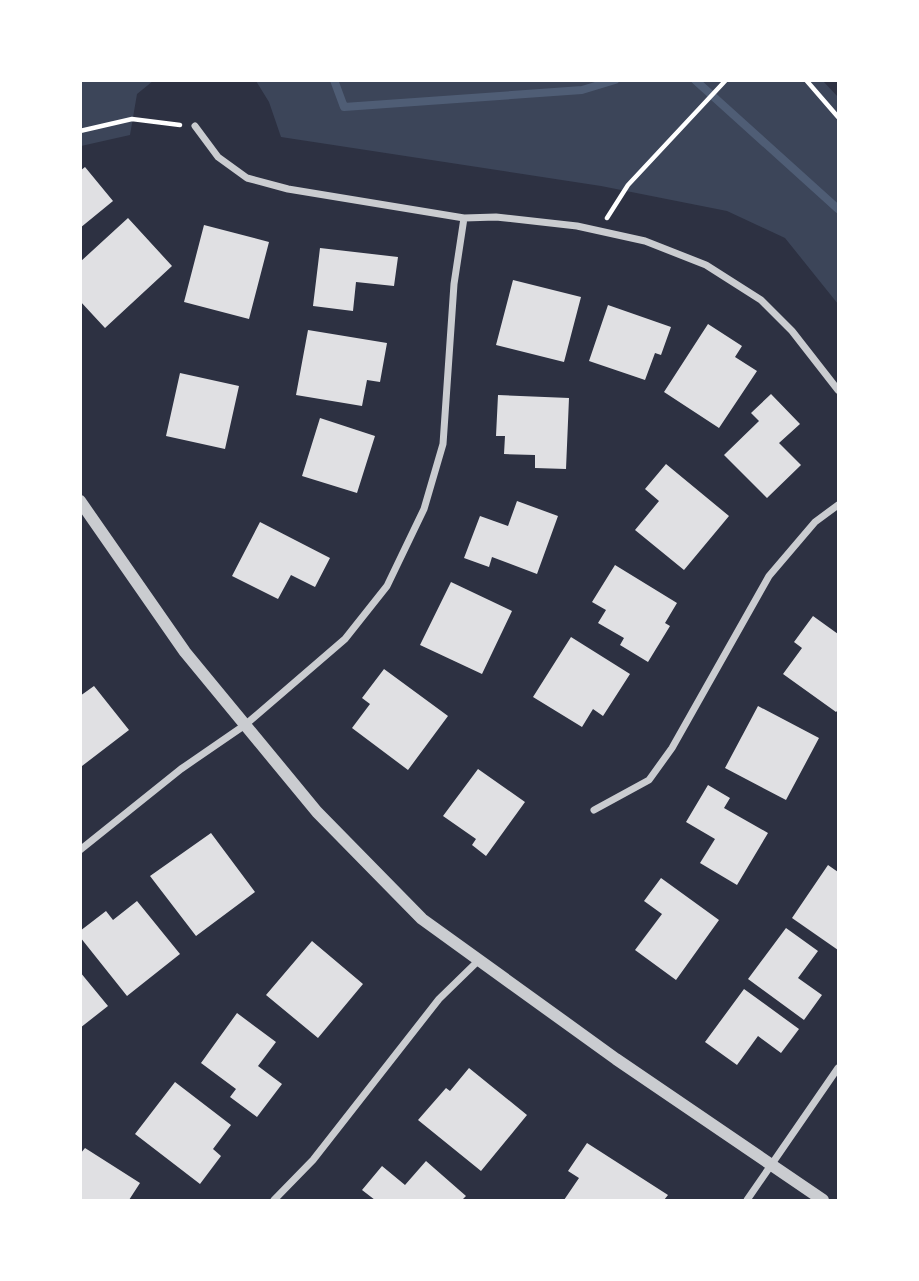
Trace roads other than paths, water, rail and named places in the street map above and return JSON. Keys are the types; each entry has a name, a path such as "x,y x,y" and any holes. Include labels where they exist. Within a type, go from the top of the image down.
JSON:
{"street":[{"path":"195,126 218,157 247,178 334,198 464,218 496,217 599,230 645,241 706,265 761,300 792,331 838,390"},
{"path":"80,850 181,769 245,725 345,639 387,586 424,509 443,444 454,284 464,218"},
{"path":"80,501 185,652 317,812 422,919 615,1059 823,1200"},
{"path":"594,810 649,780 672,748 769,576 815,522 838,505"},
{"path":"274,1200 313,1160 439,999 479,960"},
{"path":"747,1200 773,1166 838,1068"}],"waterway":[{"path":"334,80 344,107 582,90 615,80"},
{"path":"695,80 838,209"}]}
